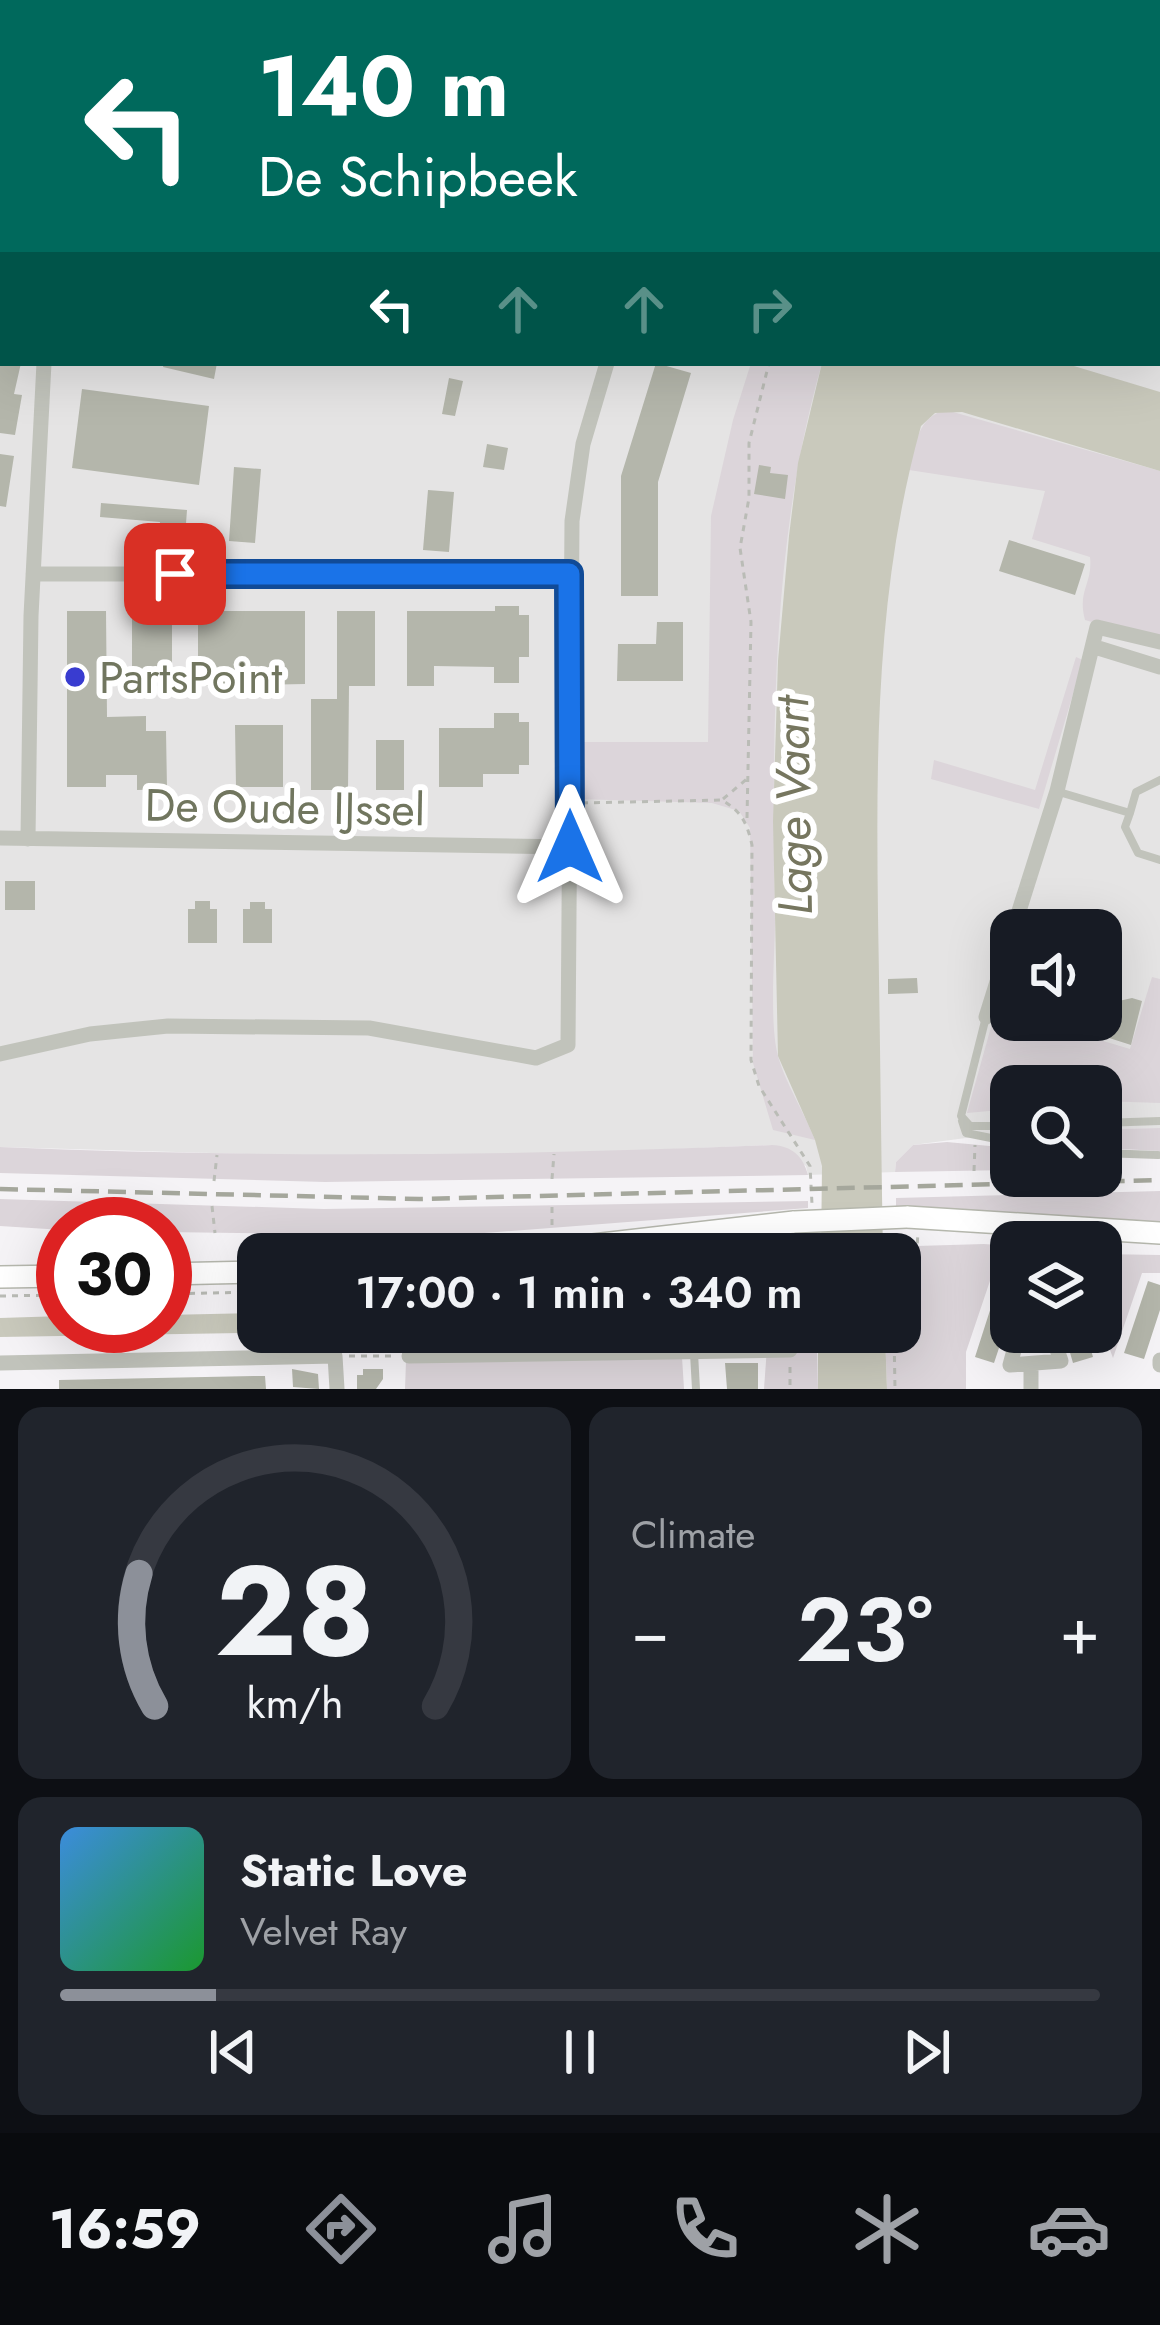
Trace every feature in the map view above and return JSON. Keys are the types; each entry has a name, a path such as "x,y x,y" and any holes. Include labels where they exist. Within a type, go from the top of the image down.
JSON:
{"street":[{"path":"28,839 33,574 44,366"},
{"path":"0,1054 90,1034 190,1026 368,1028 536,1058 568,1045 569,574 583,444 606,366"},
{"path":"33,574 569,574"},
{"path":"1020,909 1057,791 1097,627 1160,642"},
{"path":"1095,647 1160,667"},
{"name":"De Oude IJssel","path":"0,838 570,847"},
{"path":"986,1017 990,1004"},
{"path":"739,1233 913,1223 1160,1233"},
{"path":"192,1273 237,1272"},
{"path":"0,1277 36,1276"},
{"path":"409,1356 613,1353"},
{"path":"1013,1353 1010,1365 1061,1361 1058,1353"},
{"path":"0,1363 335,1356 337,1389"},
{"path":"1031,1364 1031,1389"}],"lane":[{"path":"1160,780 1136,793 1125,826 1138,853 1160,860"},
{"path":"1057,791 1130,813"},
{"path":"986,1017 961,1110 966,1132 990,1139"},
{"path":"962,1121 990,1126"},
{"path":"1122,1122 1160,1121"},
{"path":"1122,1154 1158,1155"},
{"path":"694,1353 696,1389"}],"path":[{"path":"768,366 749,443 749,498 740,548 751,622 747,823 752,845 752,1060 760,1086 809,1166 796,1233"},
{"path":"722,800 748,778"},
{"path":"570,803 722,800 738,809 747,823"},
{"path":"974,1172 975,1145"},
{"path":"552,1179 554,1154"},
{"path":"214,1180 217,1155"},
{"path":"212,1207 215,1233"},
{"path":"552,1208 552,1227"},
{"path":"913,1223 914,1233"},
{"path":"800,1227 802,1233"},
{"path":"192,1293 237,1292"},
{"path":"0,1297 36,1296"},
{"path":"894,1353 895,1389"},
{"path":"335,1356 409,1356"}],"shaded area":[{"path":"0,366 1160,366 1160,1128 1122,1129 1122,1065 990,1065 990,1135 913,1145 896,1162 895,1172 808,1175 806,1166 772,1145 554,1154 323,1156 0,1147"},
{"path":"750,366 821,366 805,430 784,569 774,780 775,1042 815,1140 773,1130 753,1063 750,828 739,811 712,803 576,799 575,742 708,742 711,516"},
{"path":"946,410 1160,471 1160,642 1085,620 1090,557 1032,539 1045,491 909,470 923,425"},
{"path":"1076,657 1083,660 1039,809 931,779 934,760 1035,790"},
{"path":"1152,977 1160,979 1160,1103 1122,1102 1122,1065 990,1065 990,1111 967,1113 990,1031 990,1041 1103,1041 1130,1049"},
{"path":"1160,1128 1160,1151 1122,1149 1122,1129"},
{"path":"772,1145 796,1153 808,1175 325,1182 0,1173 0,1147 386,1154"},
{"path":"913,1145 990,1146 990,1170 895,1172 896,1162"},
{"path":"1160,1191 1160,1225 896,1208 896,1198 1122,1197 1122,1192"},
{"path":"0,1199 36,1200 36,1228 0,1226"},
{"path":"808,1201 808,1208 485,1233 192,1232 192,1205 324,1209"},
{"path":"990,1244 990,1281 966,1352 966,1389 887,1389 886,1353 921,1353 921,1246"},
{"path":"1122,1254 1160,1255 1160,1273 1142,1273 1122,1332"},
{"path":"767,1353 817,1353 818,1389 764,1389"},
{"path":"682,1357 684,1389 405,1389 406,1361"}],"water":[{"name":"Lage Vaart","path":"821,366 1074,366 1160,392 1160,471 962,412 935,413 921,426 895,547 879,730 883,1233 821,1233 822,1166 778,1056 773,821 778,661 798,463"},
{"path":"237,1313 237,1333 192,1334 192,1314"},
{"path":"36,1317 36,1336 0,1337 0,1318"},
{"path":"818,1353 886,1353 887,1389 818,1389"}],"building":[{"path":"0,366 20,366 14,394 22,395 15,435 0,433"},
{"path":"163,366 216,366 214,379"},
{"path":"655,366 691,373 658,482 658,596 621,596 621,476"},
{"path":"449,378 463,381 455,416 442,414"},
{"path":"82,389 209,406 199,485 72,468"},
{"path":"487,444 508,448 504,470 483,467"},
{"path":"0,454 14,456 6,507 0,506"},
{"path":"759,465 771,467 770,473 788,475 785,499 754,494"},
{"path":"234,467 261,469 255,543 229,541"},
{"path":"428,490 454,492 449,552 423,550"},
{"path":"101,503 187,510 185,537 158,535 160,522 100,517"},
{"path":"1009,540 1085,564 1075,595 999,571"},
{"path":"495,606 519,606 519,615 529,615 529,657 519,657 519,683 494,683 494,667 434,666 434,686 407,686 407,611 495,611"},
{"path":"67,611 106,611 107,717 146,716 146,731 166,731 167,789 137,790 137,775 106,775 106,787 67,787"},
{"path":"132,611 172,611 172,686 132,686"},
{"path":"198,611 305,611 305,684 198,686"},
{"path":"337,611 375,611 375,686 349,686 348,790 311,790 311,699 337,699"},
{"path":"657,622 683,622 683,681 617,681 618,644 656,644"},
{"path":"494,713 519,713 519,722 529,722 529,765 519,765 519,774 483,774 483,787 439,787 439,728 494,728"},
{"path":"235,725 283,725 283,787 236,787"},
{"path":"376,740 404,740 404,790 376,790"},
{"path":"5,881 35,881 35,910 5,910"},
{"path":"195,901 210,901 210,909 217,909 217,943 188,943 188,909 195,909"},
{"path":"250,902 265,902 265,909 272,909 272,943 243,943 243,909 250,909"},
{"path":"917,978 918,993 888,994 888,979"},
{"path":"1132,998 1142,1001 1131,1045 1118,1041 1122,1000"},
{"path":"1148,1281 1160,1285 1160,1310 1144,1359 1124,1353"},
{"path":"990,1310 990,1353 997,1353 994,1363 975,1357"},
{"path":"1070,1353 1092,1353 1093,1357 1073,1363"},
{"path":"725,1363 758,1363 758,1389 727,1389"},
{"path":"292,1369 318,1374 319,1389 293,1387"},
{"path":"363,1369 383,1369 376,1389 357,1389 357,1375 363,1375"},
{"path":"265,1376 266,1389 59,1389 59,1380"}],"railway":[{"path":"0,1189 419,1199 1160,1180"}],"place":[{"name":"PartsPoint","path":"75,677"}],"route":[{"path":"175,574 569,574 570,847"}]}
